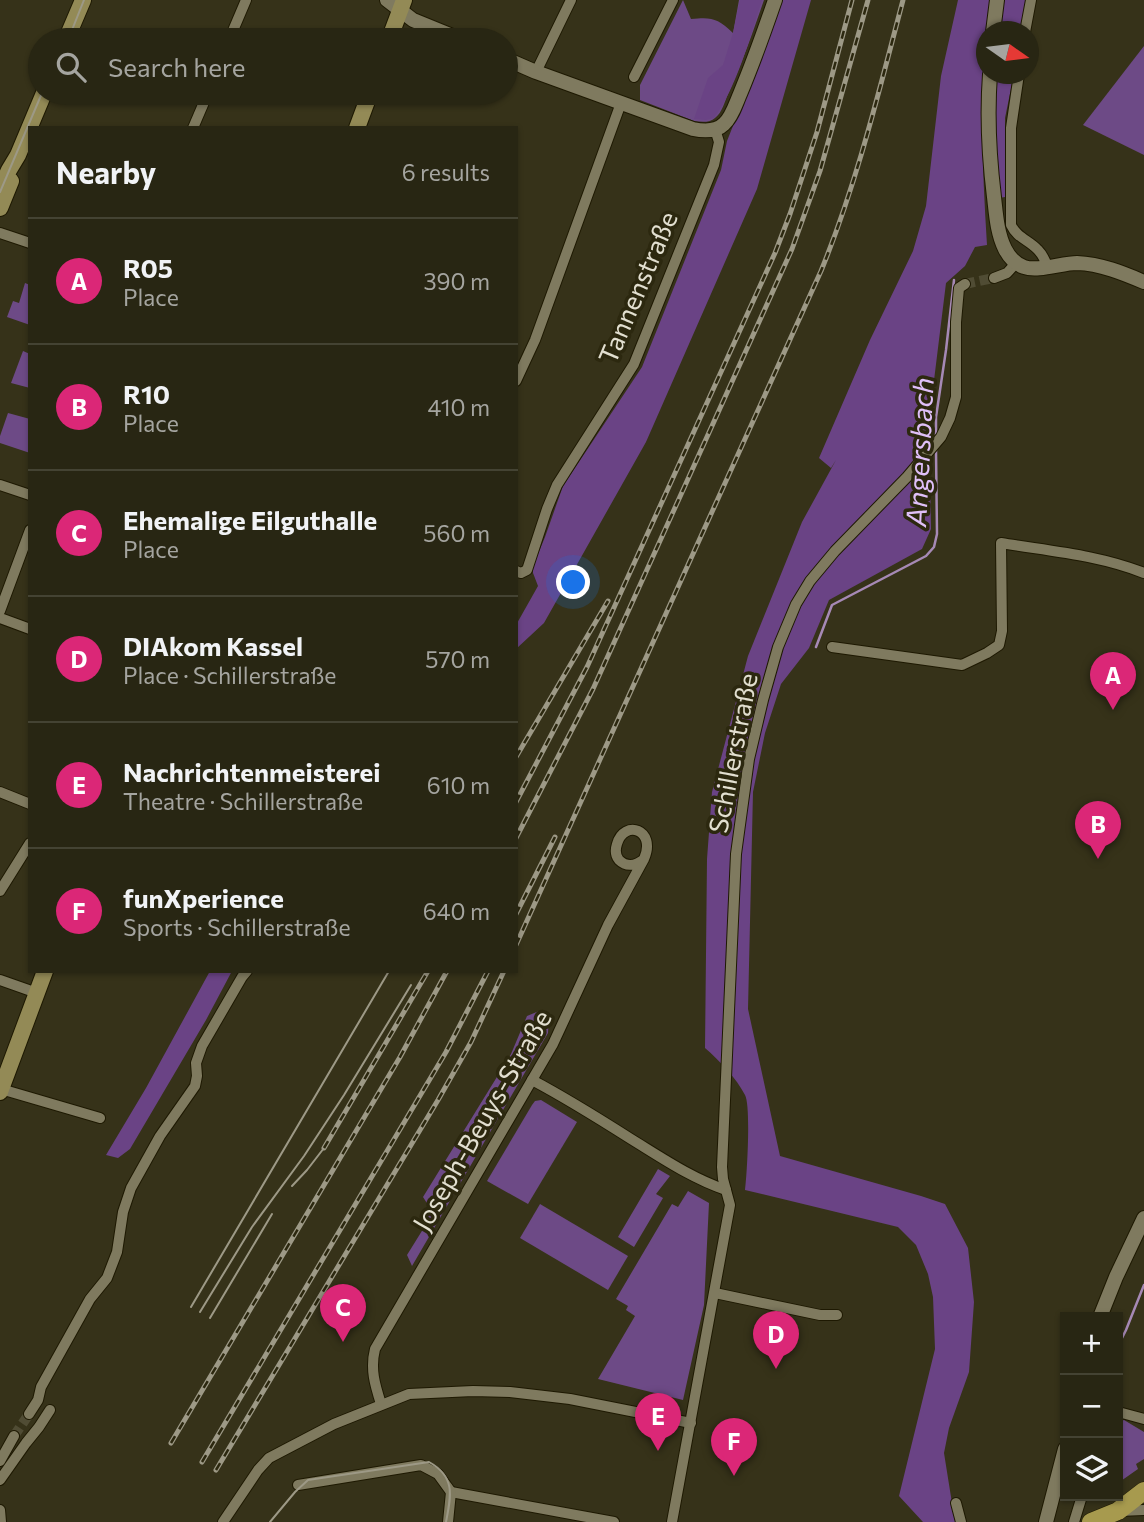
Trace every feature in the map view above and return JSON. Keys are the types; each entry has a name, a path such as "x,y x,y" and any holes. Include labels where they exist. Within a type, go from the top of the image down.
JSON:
{"main road":[{"path":"71,28 82,0"},
{"path":"394,28 402,5"},
{"path":"30,126 39,105"},
{"path":"358,126 366,105"},
{"path":"0,208 28,131"},
{"path":"0,190 4,171 18,155"},
{"path":"1,1091 44,973"},
{"path":"1096,1520 1118,1511 1144,1491"}],"street":[{"path":"234,28 246,0"},
{"path":"387,0 402,5 413,20 433,28"},
{"path":"536,72 571,0"},
{"path":"634,77 673,0"},
{"name":"Tannenstraße","path":"522,570 557,485 634,365 714,165 720,126 733,110 775,0"},
{"path":"994,21 997,0"},
{"path":"1027,21 1031,0"},
{"path":"518,64 693,129 701,131 720,126"},
{"path":"990,84 989,130 997,216 1006,251 1016,263 1029,268 1070,263 1087,264 1110,269 1144,282"},
{"path":"1018,84 1011,128 1011,225 1015,234 1037,248 1048,266"},
{"path":"518,377 529,356 621,103"},
{"path":"194,126 203,105"},
{"path":"0,233 28,242"},
{"path":"994,278 1007,273 1016,263"},
{"name":"Schillerstraße","path":"672,1522 730,1205 722,1167 736,854 749,759 778,647 796,604 810,581 835,551 908,477 941,437 950,418 956,397 959,288 965,284"},
{"path":"518,353 529,356"},
{"path":"0,485 28,494"},
{"path":"0,611 28,535"},
{"path":"832,647 962,664 987,653 999,645 1002,631 1001,543 1080,555 1144,573"},
{"path":"0,618 28,628"},
{"path":"0,792 28,803"},
{"path":"0,891 28,846"},
{"name":"Joseph-Beuys-Straße","path":"382,1404 372,1370 374,1349 559,1034 608,925 644,859"},
{"path":"29,1414 90,1299 107,1278 117,1252 123,1212 131,1188 160,1136 195,1086 196,1063 202,1046 245,973"},
{"path":"0,980 37,993"},
{"path":"532,1080 685,1173 726,1190"},
{"path":"1,1091 100,1118"},
{"path":"1102,1312 1144,1218"},
{"path":"715,1293 820,1315 837,1315"},
{"path":"223,1522 269,1458 334,1424 409,1394 510,1392 570,1399 691,1423"},
{"path":"0,1480 50,1410"},
{"path":"1123,1413 1144,1419"},
{"path":"0,1461 14,1436"},
{"path":"298,1485 421,1465 438,1474 451,1492 448,1522"},
{"path":"1046,1522 1060,1468"},
{"path":"451,1492 614,1522"},
{"path":"1074,1522 1080,1501"},
{"path":"956,1503 961,1522"},
{"path":"0,1510 1,1522"},
{"path":"1118,1511 1144,1510"}],"shaded area":[{"path":"683,0 691,19 714,20 733,33 739,0 764,0 723,107 713,120 694,121 640,100 640,85"},
{"path":"740,0 762,0 736,77 714,118 694,119 708,78 723,65"},
{"path":"781,0 811,0 757,189 646,442 544,623 518,647 518,621 538,586 533,566 563,486 642,367 721,170 727,141"},
{"path":"958,0 992,0 989,21 976,21 976,84 983,84 987,245 975,247 965,266 946,283 929,421 931,529 922,549 829,600 809,648 781,684 765,733 753,792 748,1009 780,1156 945,1204 968,1248 974,1302 969,1372 949,1428 944,1453 955,1522 923,1522 899,1496 935,1349 933,1297 928,1274 916,1245 898,1227 745,1190 747,1102 727,1070 705,1048 707,859 712,792 748,656 802,522 836,460 831,468 819,458 870,340 913,251 926,206 941,76"},
{"path":"1004,0 1027,0 1023,21 1001,21"},
{"path":"1144,46 1144,155 1083,125"},
{"path":"996,84 1012,84 1005,118 1005,197 999,198 995,130"},
{"path":"25,283 28,284 28,324 7,317 13,301 19,303"},
{"path":"23,351 28,353 28,387 11,383"},
{"path":"8,413 28,418 28,452 0,443"},
{"path":"209,973 231,973 130,1149 118,1158 106,1155"},
{"path":"539,1011 549,1016 548,1033 412,1266 407,1255 425,1226 430,1208 423,1197 511,1054 527,1016"},
{"path":"541,1100 577,1122 528,1204 487,1181 532,1105"},
{"path":"658,1169 670,1176 656,1194 663,1198 634,1247 618,1237"},
{"path":"688,1191 709,1203 704,1305 683,1400 598,1379 635,1316 626,1310 628,1306 616,1299 672,1204 678,1207"},
{"path":"540,1204 628,1256 608,1290 520,1238"},
{"path":"1123,1420 1144,1432 1144,1459 1136,1464 1138,1469 1123,1480 1123,1438"}],"waterway":[{"name":"Angersbach","path":"936,437 936,417 954,280"},
{"name":"Angersbach","path":"816,647 832,605 926,556 934,547 937,534 936,450"},
{"path":"1123,1336 1144,1285"}],"tunnel":[{"path":"965,284 994,278"},
{"path":"14,1436 29,1414"}],"tram line":[{"path":"73,28 84,0"},
{"path":"28,126 37,105"},
{"path":"0,192 28,126"},
{"path":"191,1307 388,973"},
{"path":"200,1312 252,1227 344,1095 411,985"},
{"path":"292,1186 324,1148"},
{"path":"210,1318 272,1214"},
{"path":"270,1522 308,1480 429,1462 438,1468 448,1481 450,1496 446,1522"}],"railway":[{"path":"518,798 587,667 775,253 817,132 852,0"},
{"path":"518,834 593,689 792,249 820,171 868,0"},
{"path":"518,941 821,271 856,171 903,0"},
{"path":"518,754 608,601"},
{"path":"518,910 555,837"},
{"path":"324,1148 427,973"},
{"path":"171,1443 400,1057 446,973"},
{"path":"202,1462 446,1052 487,973"},
{"path":"216,1470 438,1100 471,1042 503,973"}],"place":[{"name":"R05","path":"1113,710"},
{"name":"R10","path":"1098,859"},
{"name":"Ehemalige Eilguthalle","path":"343,1342"},
{"name":"DIAkom Kassel","path":"776,1369"},
{"name":"Nachrichtenmeisterei","path":"658,1451"},
{"name":"funXperience","path":"734,1476"}]}
